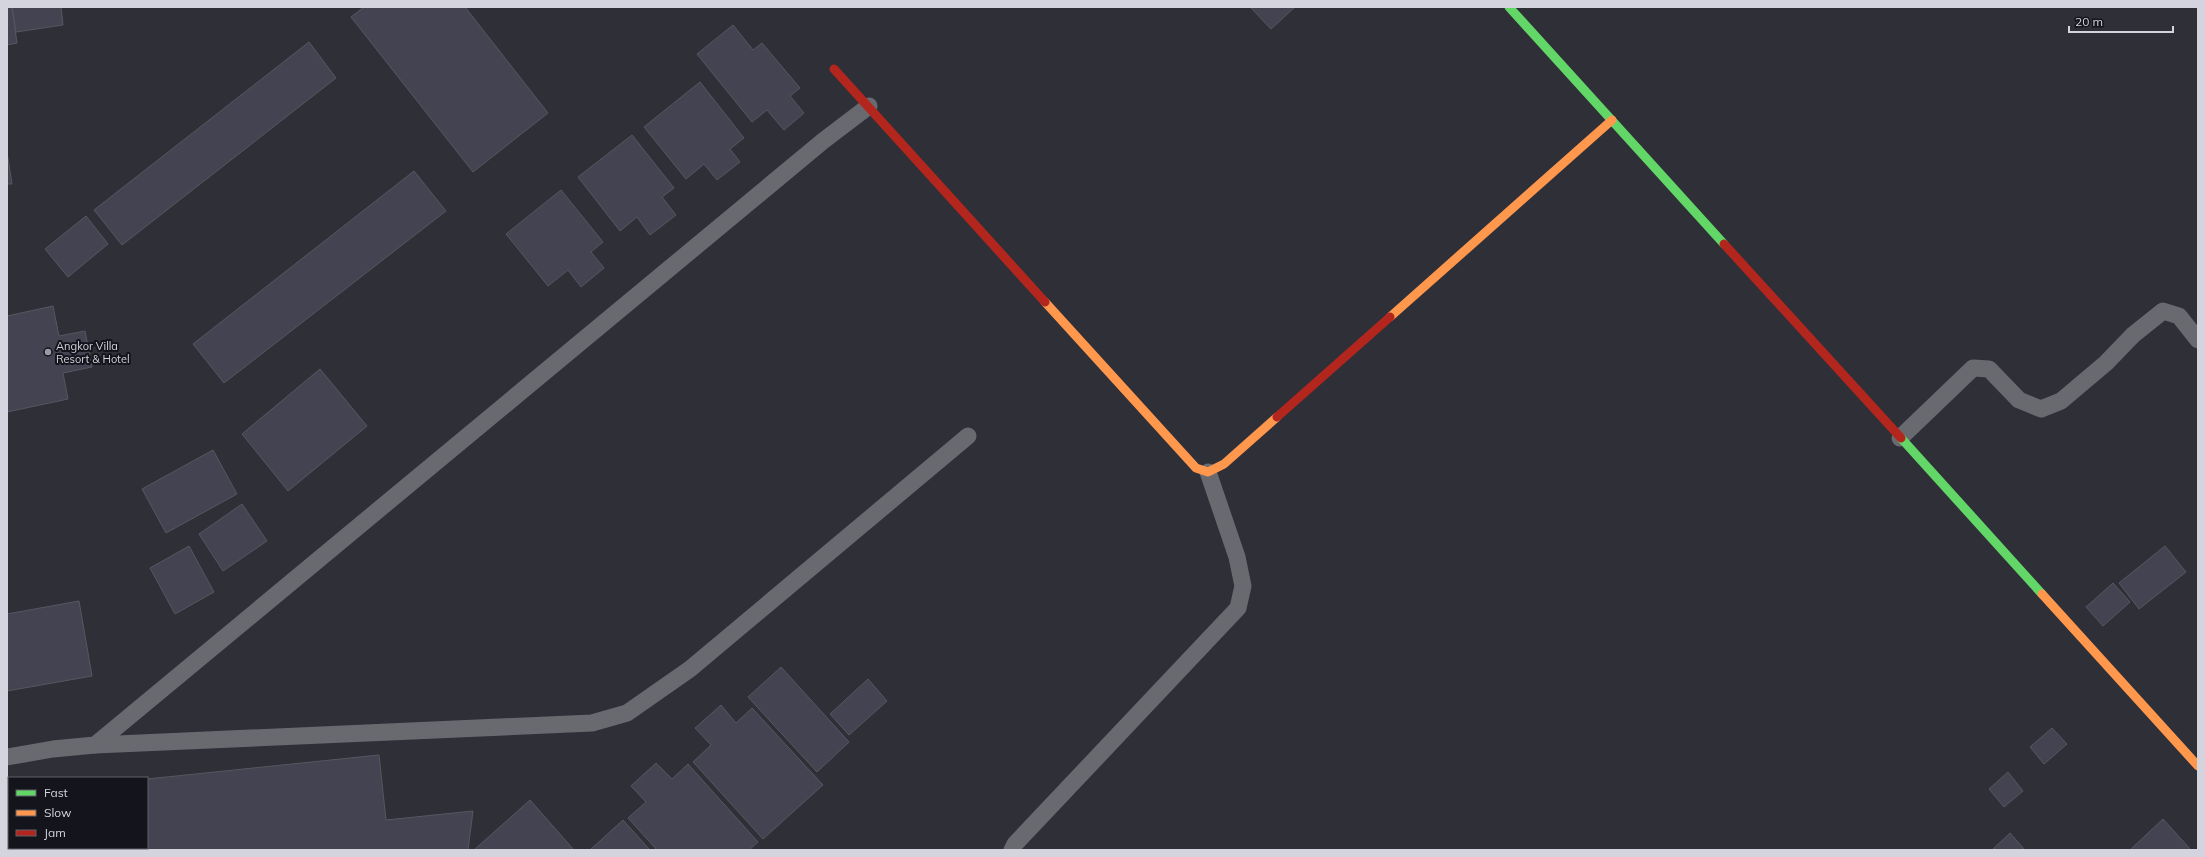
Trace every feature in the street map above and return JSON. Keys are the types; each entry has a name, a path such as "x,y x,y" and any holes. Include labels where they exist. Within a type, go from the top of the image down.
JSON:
{"street":[{"path":"1509,7 2198,766"},
{"path":"834,69 1196,468 1208,472 1224,464 1612,120"}],"lane":[{"path":"95,745 816,146 869,106"},
{"path":"1900,438 1973,368 1989,368 2019,400 2041,409 2061,401 2106,363 2133,335 2163,311 2179,316 2198,340"},
{"path":"7,757 53,749 95,745 592,723 627,713 690,669 968,436"},
{"path":"1012,850 1015,844 1238,608 1243,586 1237,557 1208,472"}],"building":[{"path":"7,7 12,7 17,43 7,45"},
{"path":"12,7 61,7 63,25 16,32"},
{"path":"364,7 465,7 548,113 473,172 351,17"},
{"path":"1250,7 1295,7 1271,29"},
{"path":"733,25 753,50 762,43 800,88 790,96 804,113 784,130 767,110 752,122 697,54"},
{"path":"309,42 336,78 122,245 94,210"},
{"path":"700,82 744,138 730,149 740,162 717,180 704,164 686,179 644,127"},
{"path":"632,135 674,188 662,197 676,215 650,235 637,217 620,231 578,177"},
{"path":"7,152 12,184 7,184"},
{"path":"414,171 446,211 224,383 193,344"},
{"path":"561,190 603,242 591,252 604,268 581,287 568,270 548,286 506,234"},
{"path":"86,216 108,244 68,277 45,249"},
{"name":"Angkor Villa Resort & Hotel","path":"53,306 59,336 85,331 92,367 63,373 68,399 7,412 7,316"},
{"path":"320,369 367,426 288,491 242,434"},
{"path":"213,450 237,494 166,533 142,489"},
{"path":"242,504 267,541 223,571 199,534"},
{"path":"189,546 214,592 175,614 150,568"},
{"path":"2165,546 2186,572 2139,609 2119,583"},
{"path":"2113,583 2130,602 2103,626 2086,607"},
{"path":"79,601 92,676 7,691 7,614"},
{"path":"781,667 849,742 817,772 748,697"},
{"path":"868,679 887,701 849,735 830,714"},
{"path":"721,705 736,723 752,708 823,785 763,839 693,762 711,745 695,728"},
{"path":"2052,728 2067,744 2044,764 2030,747"},
{"path":"379,755 386,820 473,811 468,850 112,850 148,849 148,779"},
{"path":"656,763 672,779 688,764 758,842 749,850 657,850 628,818 646,802 631,786"},
{"path":"2008,772 2023,791 2004,807 1989,789"},
{"path":"530,800 574,850 474,850"},
{"path":"2163,819 2191,850 2130,850"},
{"path":"623,820 650,850 590,850"},
{"path":"2010,833 2025,850 1992,850"},
{"path":"7,847 8,849 29,850 7,850"}],"traffic: fast":[{"path":"1509,7 1724,244"},
{"path":"1901,438 2042,594"}],"traffic: slow":[{"path":"1390,317 1612,120"},
{"path":"1045,302 1196,468 1208,472 1224,464 1277,417"},
{"path":"2042,594 2198,766"}],"traffic: jam":[{"path":"834,69 1045,302"},
{"path":"1724,244 1901,438"},
{"path":"1277,417 1390,317"}],"place":[{"name":"Angkor Villa Resort & Hotel","path":"48,352"}]}
